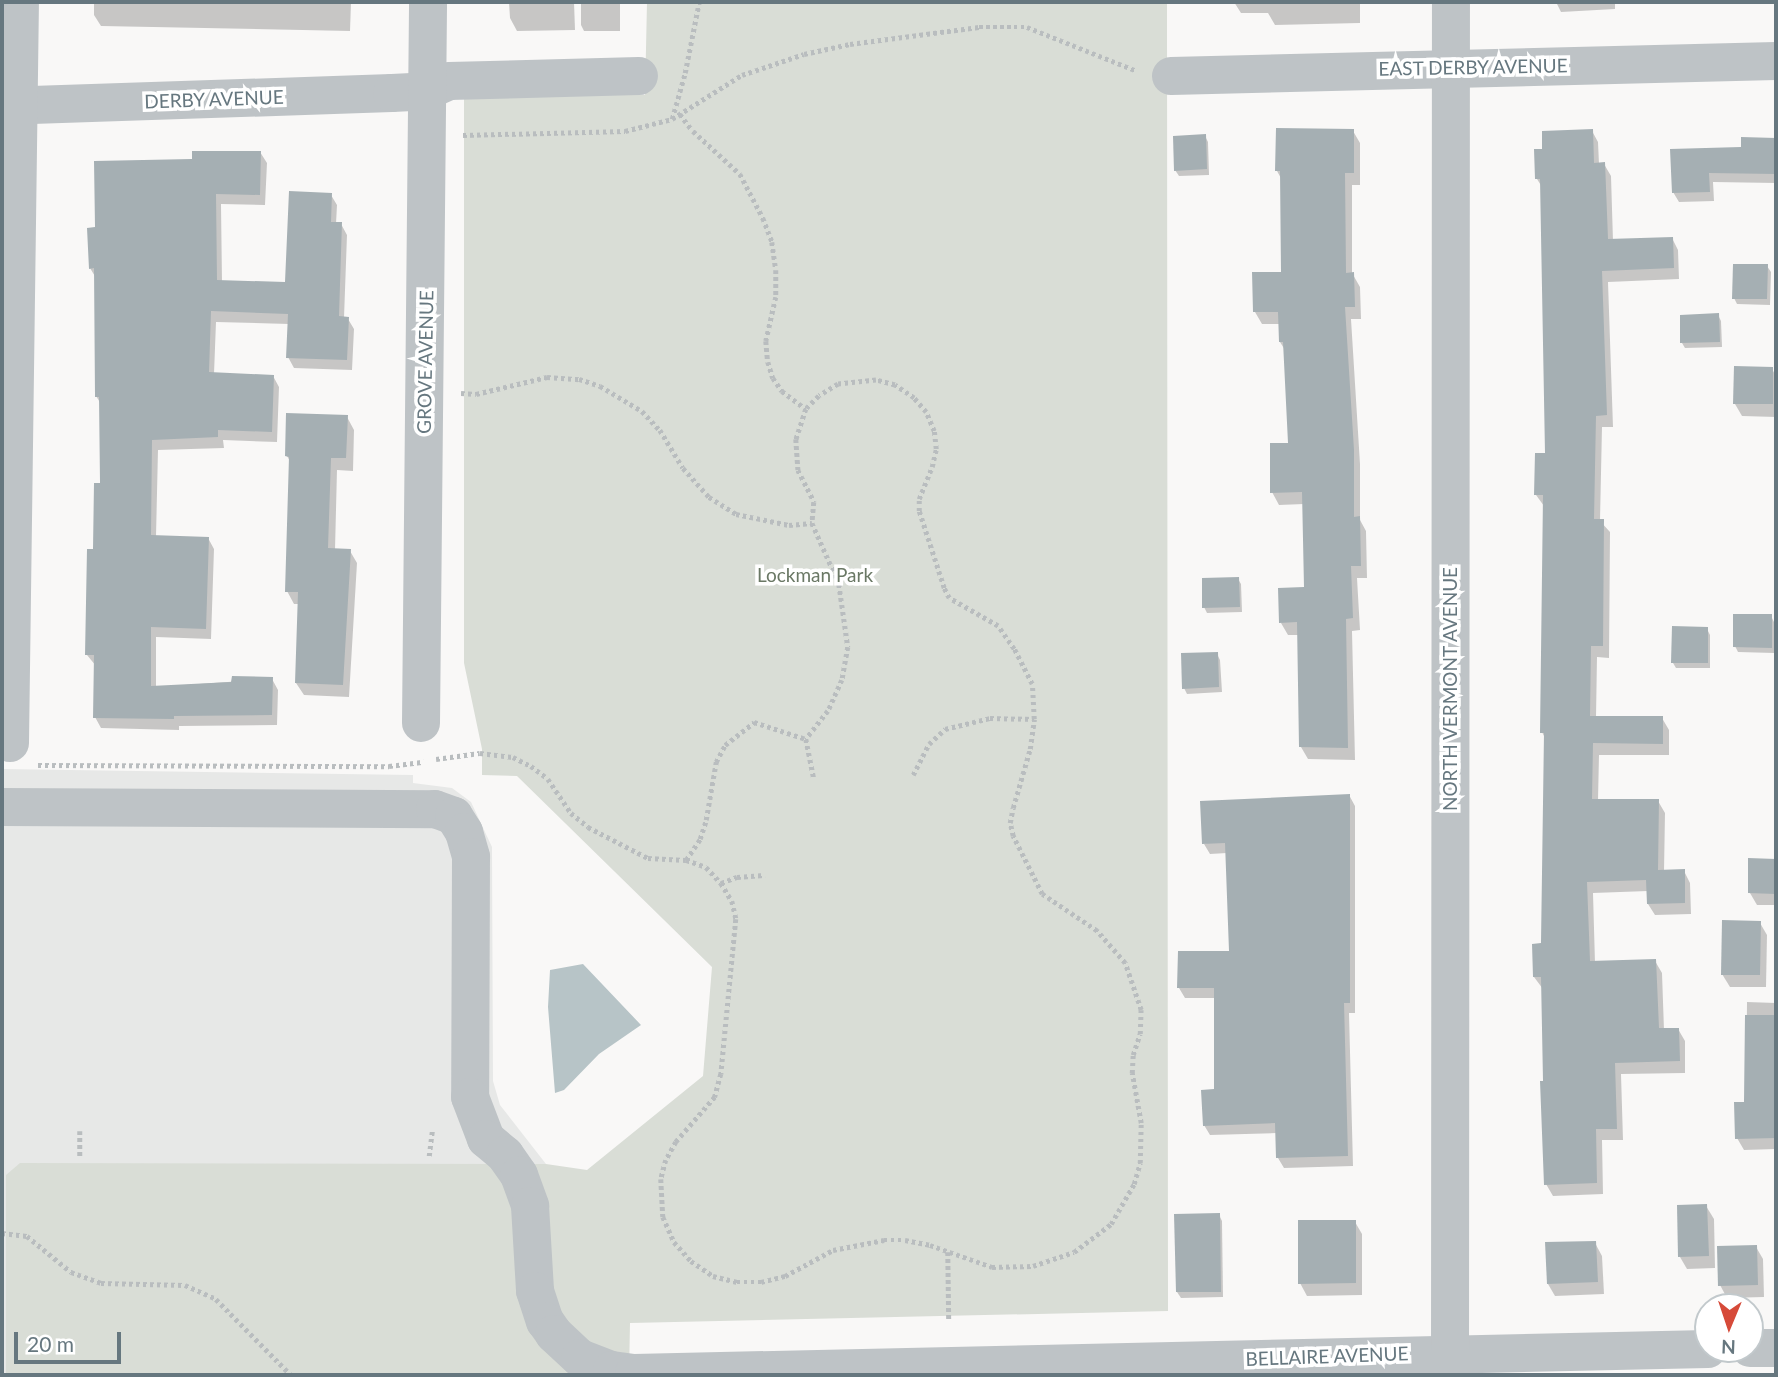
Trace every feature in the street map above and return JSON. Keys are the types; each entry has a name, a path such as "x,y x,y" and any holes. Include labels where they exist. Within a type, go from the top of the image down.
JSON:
{"street":[{"path":"19,754 10,106 20,2"},
{"name":"GROVE AVENUE","path":"421,723 428,2"},
{"name":"NORTH VERMONT AVENUE","path":"1450,1364 1451,2"},
{"name":"EAST DERBY AVENUE","path":"1171,76 1776,61"},
{"name":"DERBY AVENUE","path":"10,106 427,91 449,81 639,76"},
{"path":"6,807 435,809 454,816 464,832 471,857 470,1097 486,1139 505,1155 519,1175 530,1206 535,1292 545,1321 565,1346 592,1370 634,1373 903,1371"},
{"name":"BELLAIRE AVENUE","path":"903,1371 1450,1364 1694,1350"}],"path":[{"path":"672,119 742,75 804,54 850,44 979,27 1027,27 1071,43 1119,66 1153,76 1171,76"},
{"path":"680,114 693,131 740,174 763,218 772,242 776,270 776,297 766,341 768,362 773,379 782,391 806,409"},
{"path":"460,393 476,394 547,377 579,379 600,386 642,411 660,430 683,468 718,503 736,514 759,521 789,525 811,523"},
{"path":"19,754 389,766 480,753 513,757 548,779 571,813 589,827 648,858 686,859 706,867 721,883 732,901 736,919 721,1074 715,1097 676,1142 666,1160 660,1200 663,1217 674,1242 691,1261 713,1276 737,1282 761,1282 785,1276 833,1250 859,1243 905,1240 992,1267 1033,1266 1063,1257 1092,1241 1111,1224 1134,1184 1140,1163 1141,1123 1132,1073 1141,1010 1125,963 1097,931 1042,894 1013,836 1010,823 1030,749 1034,719 1032,684 1014,649 998,626 949,598 919,511 919,499 936,449 934,431 926,412 914,398 895,385 876,380 838,384 819,396 806,409 800,422 795,453 798,470 814,502 811,523 839,584 848,648 842,680 828,711 806,738"},
{"path":"913,775 929,744 945,729 990,718 1034,719"},
{"path":"686,859 700,839 712,796 716,761 725,745 754,722 806,738"},
{"path":"806,738 814,779"},
{"path":"721,883 737,877 765,875"},
{"path":"80,1131 80,1156"},
{"path":"429,1156 432,1131"},
{"path":"2,1233 27,1236 71,1272 101,1283 185,1284 216,1299 290,1375"},
{"path":"948,1252 949,1321"}],"shaded area":[{"path":"2,769 413,775 413,783 452,788 471,802 492,847 493,1081 500,1105 546,1164 460,1165 2,1375"},
{"path":"583,964 641,1025 599,1054 564,1090 555,1093 548,1007 550,970"}],"green space":[{"name":"Lockman Park","path":"647,2 1167,2 1168,1311 630,1323 629,1375 6,1375 6,1175 20,1163 546,1164 587,1170 703,1076 712,967 517,776 482,775 482,749 464,663 464,93 645,95"}],"building":[{"path":"1276,128 1354,129 1354,173 1345,173 1346,273 1354,272 1355,307 1345,307 1354,450 1354,517 1360,516 1361,566 1351,566 1353,618 1346,619 1348,748 1299,747 1297,622 1279,623 1278,588 1304,587 1302,492 1270,493 1270,443 1288,443 1283,342 1279,342 1278,312 1253,312 1252,272 1281,272 1280,171 1275,171"},
{"path":"1593,129 1594,163 1605,162 1608,239 1673,237 1674,268 1602,271 1607,415 1596,416 1594,519 1604,519 1603,646 1591,646 1590,716 1663,716 1663,744 1593,743 1592,799 1659,799 1658,870 1685,869 1685,903 1647,904 1646,880 1587,882 1590,961 1656,959 1659,1028 1679,1028 1680,1061 1615,1063 1617,1129 1596,1129 1597,1183 1544,1185 1540,1081 1543,1081 1541,977 1533,977 1532,944 1541,943 1544,733 1540,733 1543,495 1534,495 1535,453 1545,453 1540,179 1535,179 1534,149 1542,149 1542,131"},
{"path":"1206,134 1207,169 1174,171 1173,136"},
{"path":"1741,137 1776,138 1776,174 1709,173 1710,192 1672,193 1670,149 1741,147"},
{"path":"192,151 261,151 260,195 216,194 217,280 285,282 289,191 332,193 331,222 342,222 339,316 349,317 347,360 286,358 288,314 211,311 209,372 274,375 272,432 218,430 218,437 152,440 151,535 209,537 206,629 151,627 151,686 231,682 232,676 273,677 272,715 174,716 174,719 93,718 94,655 85,655 87,549 93,549 94,483 100,483 99,397 95,397 94,268 89,269 87,228 95,227 94,161 192,159"},
{"path":"1733,264 1768,264 1767,299 1732,299"},
{"path":"1719,313 1720,342 1680,343 1680,315"},
{"path":"1734,366 1773,367 1773,404 1733,404"},
{"path":"286,413 348,415 346,458 331,458 328,548 351,549 343,685 295,683 298,592 285,592 289,457 285,456"},
{"path":"1239,577 1240,607 1202,608 1202,578"},
{"path":"1733,614 1772,614 1772,648 1733,647"},
{"path":"1672,626 1708,627 1708,663 1671,663"},
{"path":"1218,652 1219,687 1182,689 1181,653"},
{"path":"1350,794 1350,1003 1344,1003 1348,1156 1276,1158 1275,1123 1203,1126 1201,1090 1214,1089 1214,988 1177,988 1178,951 1229,951 1225,843 1202,844 1200,801"},
{"path":"1748,858 1776,859 1776,894 1748,893"},
{"path":"1722,920 1761,921 1760,975 1721,975"},
{"path":"1745,1015 1776,1015 1776,1138 1735,1139 1734,1102 1744,1102"},
{"path":"1707,1204 1709,1256 1678,1257 1677,1205"},
{"path":"1220,1213 1221,1292 1176,1292 1174,1214"},
{"path":"1298,1220 1356,1220 1356,1283 1298,1284"},
{"path":"1596,1241 1598,1282 1547,1284 1545,1242"},
{"path":"1757,1245 1758,1285 1718,1286 1717,1246"}]}
